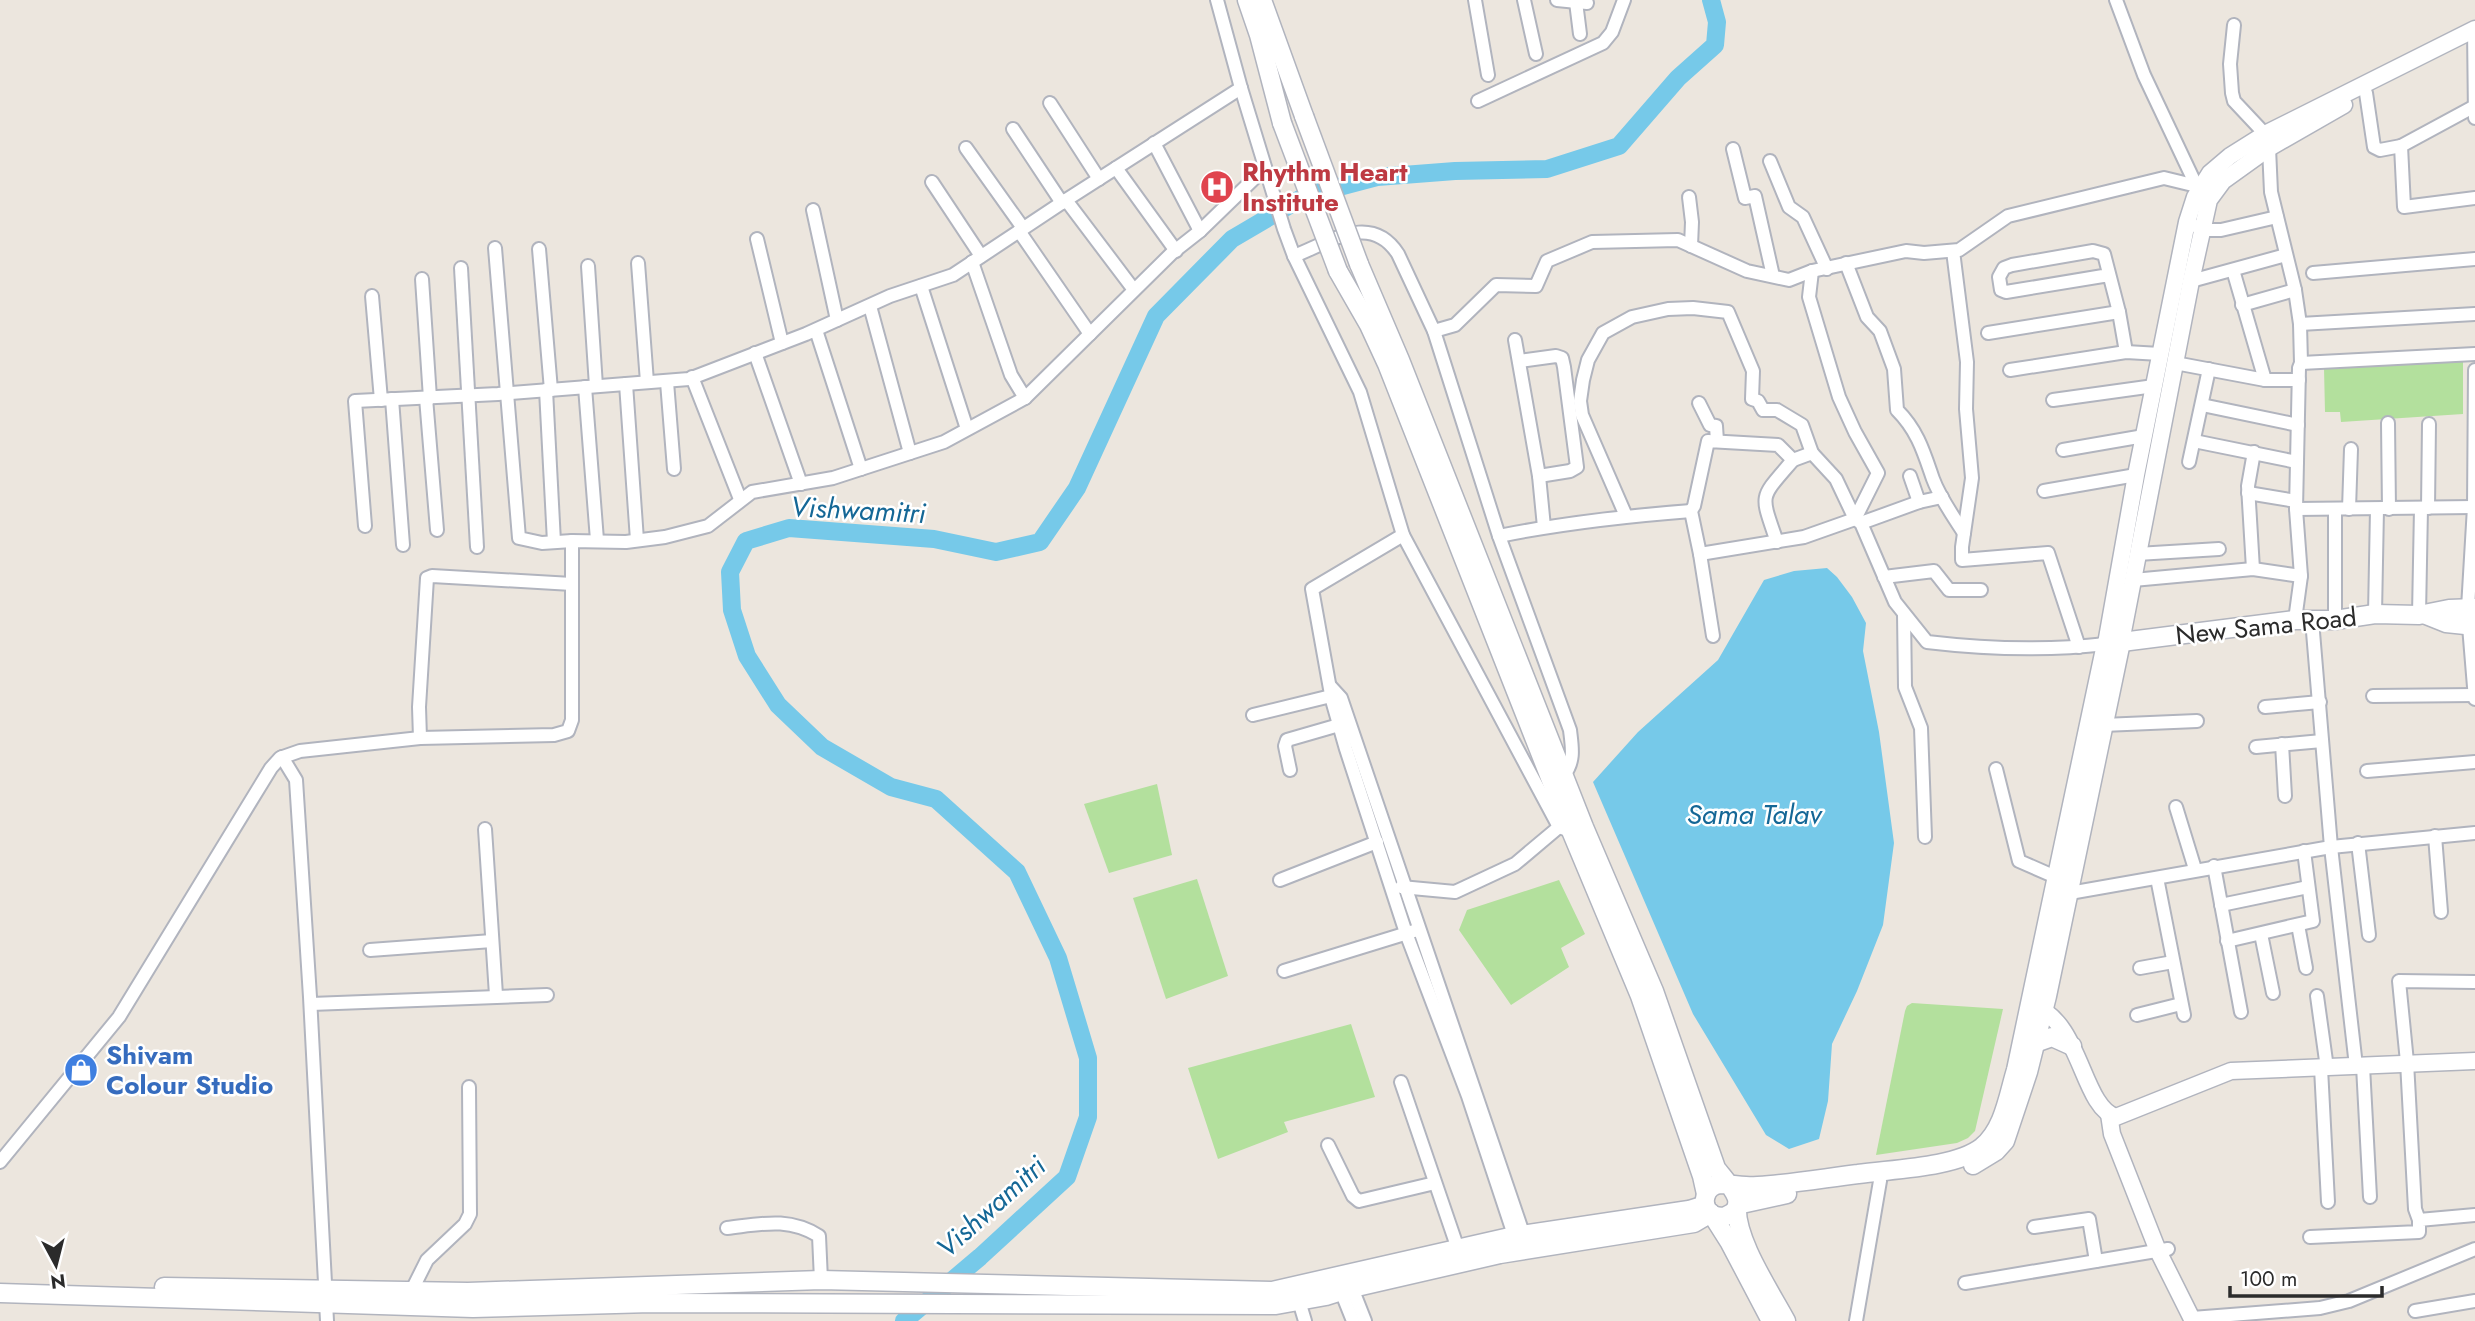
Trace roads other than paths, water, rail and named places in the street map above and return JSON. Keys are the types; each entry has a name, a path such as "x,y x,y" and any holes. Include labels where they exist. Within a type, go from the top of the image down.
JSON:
{"main road":[{"path":"1247,0 1282,123 1338,271 1369,325 1387,365 1565,829 1653,1012"},
{"path":"1262,0 1359,264 1400,360 1564,775 1672,1066 1716,1168 1736,1194 1736,1215 1741,1236 1786,1321"},
{"name":"New Sama Road","path":"2114,643 2375,614 2423,615 2448,609 2472,617"},
{"path":"2060,889 2103,725 2114,643"},
{"path":"519,1299 651,1303 1276,1305 1299,1301 1458,1249 1694,1223 1707,1204 1713,1186 1783,1184 1934,1163 1968,1155 1981,1148 1993,1136 2001,1121 2038,1000 2114,643"},
{"path":"1737,1205 1775,1196 1953,1172 1984,1160 2005,1141 2011,1127 2035,1042 2038,1000"},
{"path":"2035,1042 2052,1037 2072,1046"},
{"path":"1672,1066 1707,1204 1771,1321"},
{"path":"1707,1204 1721,1217 1726,1217 1737,1205"},
{"path":"0,1293 327,1305 519,1299 821,1280 1272,1291 1350,1285 1521,1242"},
{"path":"0,1283 327,1305 411,1292 471,1300"},
{"path":"1082,1305 1083,1287"}],"street":[{"path":"1217,0 1284,229 1294,256 1360,392 1403,535 1565,829 1515,864 1455,892 1398,887"},
{"path":"1475,0 1488,75"},
{"path":"1524,0 1536,54"},
{"path":"1557,0 1581,2 1580,34"},
{"path":"1478,101 1602,43 1612,32 1624,0"},
{"path":"2116,0 2144,75 2198,186"},
{"path":"2234,25 2230,64 2232,93 2234,102 2267,141 2271,192 2295,290 2300,324 2296,505 2304,620 2319,702 2331,846 2359,1066 2370,1196"},
{"path":"2114,643 2133,580 2149,455 2175,363 2209,200 2223,181 2267,141 2474,35"},
{"path":"2114,643 2136,475 2149,455 2144,436 2187,222 2198,186 2230,156 2366,93 2474,35"},
{"path":"2474,35 2475,118"},
{"path":"365,526 355,401 667,382 692,377 953,275 1241,88"},
{"path":"2366,93 2374,147 2380,150 2401,146 2475,106"},
{"path":"1050,103 1099,179"},
{"path":"1013,129 1064,202 1134,290"},
{"path":"1154,143 1200,231"},
{"path":"2401,146 2404,207 2475,198"},
{"path":"966,148 1090,334"},
{"path":"1734,149 1745,198 1755,196 1773,276"},
{"path":"1770,161 1789,207 1803,216 1827,269"},
{"path":"1116,168 1176,251"},
{"path":"495,248 519,538 542,543 637,540 665,537 708,526 752,492 833,478 944,442 1025,398 1134,290 1266,170"},
{"path":"1434,331 1455,325 1496,285 1536,286 1548,261 1592,242 1678,240 1746,271 1789,280 1812,271 1906,250 1924,253 1953,251 2008,216 2164,178 2198,186"},
{"path":"932,182 977,259 1012,376 1025,398"},
{"path":"1689,197 1691,246"},
{"path":"813,210 837,320"},
{"path":"2187,222 2203,230 2221,230 2277,217"},
{"path":"1294,256 1356,232 1372,232 1381,236 1398,254 1434,331 1499,536 1570,730 1573,752 1571,767 1564,775"},
{"path":"757,239 782,343"},
{"path":"539,249 549,390 554,542"},
{"path":"1953,251 1967,362 1966,409 1972,478 1962,560 2048,553 2079,647"},
{"path":"2109,275 2006,292 2001,290 1999,277 2004,268 2012,265 2093,251 2104,254 2119,312 2126,352"},
{"path":"2191,281 2286,255"},
{"path":"2313,273 2475,259"},
{"path":"638,263 647,382"},
{"path":"1846,263 1867,317 1880,331 1894,369 1897,410 1906,419 1923,449 1933,480 1964,533"},
{"path":"588,266 597,540"},
{"path":"461,268 477,547"},
{"path":"2233,270 2265,380"},
{"path":"1812,271 1809,297 1839,397 1854,432 1878,473 1858,521"},
{"path":"422,279 437,530"},
{"path":"921,286 967,429"},
{"path":"2242,305 2295,290"},
{"path":"372,296 403,545"},
{"path":"870,306 911,453"},
{"path":"1626,516 1582,415 1580,401 1588,360 1603,333 1632,317 1668,309 1693,308 1728,312 1753,371 1752,399 1758,401 1763,410 1777,410 1802,425 1812,453 1836,479 1895,602 1927,642 1977,648 2079,647 2114,643"},
{"path":"1988,334 2119,312"},
{"path":"2300,324 2475,314"},
{"path":"816,330 861,469"},
{"path":"1515,340 1539,476 1544,527"},
{"path":"2010,370 2126,352 2160,354"},
{"path":"755,353 801,484"},
{"path":"2301,363 2475,354"},
{"path":"1519,361 1556,356 1562,358 1564,367 1577,467 1570,471 1539,476"},
{"path":"2175,363 2265,380 2298,380"},
{"path":"2189,462 2209,369"},
{"path":"2373,696 2475,697 2472,617 2475,370"},
{"path":"692,377 740,499"},
{"path":"667,382 674,469"},
{"path":"626,384 637,540"},
{"path":"2053,400 2154,386"},
{"path":"1699,403 1710,425 1716,426 1717,441"},
{"path":"2202,405 2298,425"},
{"path":"2375,614 2388,423"},
{"path":"2423,615 2429,424"},
{"path":"2063,450 2144,436"},
{"path":"1713,636 1691,511 1708,441 1778,445 1793,460"},
{"path":"2194,441 2297,462"},
{"path":"2350,509 2351,449"},
{"path":"2253,569 2248,493 2254,452"},
{"path":"1777,542 1764,505 1764,495 1793,460 1812,453"},
{"path":"2045,491 2136,475"},
{"path":"1910,476 1919,502"},
{"path":"2248,493 2296,505 2335,509 2474,507"},
{"path":"1700,554 1804,537 1942,497"},
{"path":"2335,509 2335,620"},
{"path":"1499,536 1626,516 1691,511"},
{"path":"1403,535 1311,589 1339,725 1377,842 1420,930 1450,1034"},
{"path":"0,1162 119,1017 271,768 282,757 300,751 420,738 554,735 568,731 572,714 572,541"},
{"path":"2137,554 2219,549"},
{"path":"2133,580 2253,569 2301,576"},
{"path":"1884,577 1934,571 1949,590 1981,590"},
{"path":"420,738 419,707 427,578 458,577 572,584"},
{"path":"1904,614 1905,687 1921,728 1925,837"},
{"path":"1253,715 1331,691"},
{"path":"1331,691 1341,698 1398,887 1406,933 1450,1034 1521,1242"},
{"path":"2265,707 2319,702"},
{"path":"2103,725 2197,722"},
{"path":"1290,770 1285,746 1287,740 1339,725"},
{"path":"2256,747 2322,741"},
{"path":"2282,744 2285,796"},
{"path":"282,757 296,780 327,1305"},
{"path":"2367,771 2475,762"},
{"path":"1996,769 2019,861 2060,889 2157,878 2331,846 2475,833"},
{"path":"2176,807 2195,869"},
{"path":"485,829 496,995"},
{"path":"2435,836 2441,912"},
{"path":"1280,880 1377,842"},
{"path":"2358,843 2369,935"},
{"path":"2227,941 2313,922 2304,851"},
{"path":"2214,866 2241,1012"},
{"path":"2137,1015 2183,1010 2157,878"},
{"path":"2221,905 2308,887"},
{"path":"2298,925 2306,968"},
{"path":"1284,971 1420,930"},
{"path":"2260,934 2273,993"},
{"path":"370,950 492,941"},
{"path":"2140,968 2173,962"},
{"path":"2310,1237 2419,1232 2415,1209 2407,1062 2399,981 2475,982"},
{"path":"311,1004 547,995"},
{"path":"2317,996 2324,1068 2328,1202"},
{"path":"2038,1000 2057,1021 2072,1046 2099,1104 2111,1114"},
{"path":"2038,1000 2064,1015 2082,1043 2163,1250 2197,1319 2320,1308 2349,1301 2475,1249"},
{"path":"2111,1114 2231,1071 2475,1061"},
{"path":"1401,1082 1458,1249"},
{"path":"411,1292 427,1260 465,1224 470,1214 469,1087"},
{"path":"1328,1145 1353,1196 1359,1201 1435,1182"},
{"path":"1856,1321 1880,1181"},
{"path":"2419,1220 2475,1216"},
{"path":"2034,1227 2089,1219 2096,1261"},
{"path":"727,1228 783,1222 803,1226 819,1236 821,1280"},
{"path":"1965,1283 2163,1250"},
{"path":"1350,1285 1353,1321"},
{"path":"1350,1285 1364,1321"},
{"path":"1299,1301 1305,1321"},
{"path":"2414,1311 2475,1301"}],"water":[{"name":"Sama Talav","path":"1827,568 1852,597 1866,623 1863,651 1879,732 1894,843 1883,925 1857,991 1832,1044 1828,1101 1819,1139 1789,1149 1766,1135 1693,1014 1593,782 1638,732 1718,660 1764,580 1794,571"}],"waterway":[{"name":"Vishwamitri","path":"904,1321 980,1257 1067,1177 1088,1117 1088,1058 1058,958 1017,872 936,799 891,787 822,747 778,705 747,656 732,610 730,572 746,541 789,528 934,539 996,552 1040,542 1077,488 1156,316 1232,239 1305,196 1377,177 1455,171 1547,169 1619,146 1678,78 1715,45 1717,22 1711,0"}],"place":[{"name":"Rhythm Heart Institute","path":"1217,187"},
{"name":"Shivam Colour Studio","path":"81,1070"}]}
